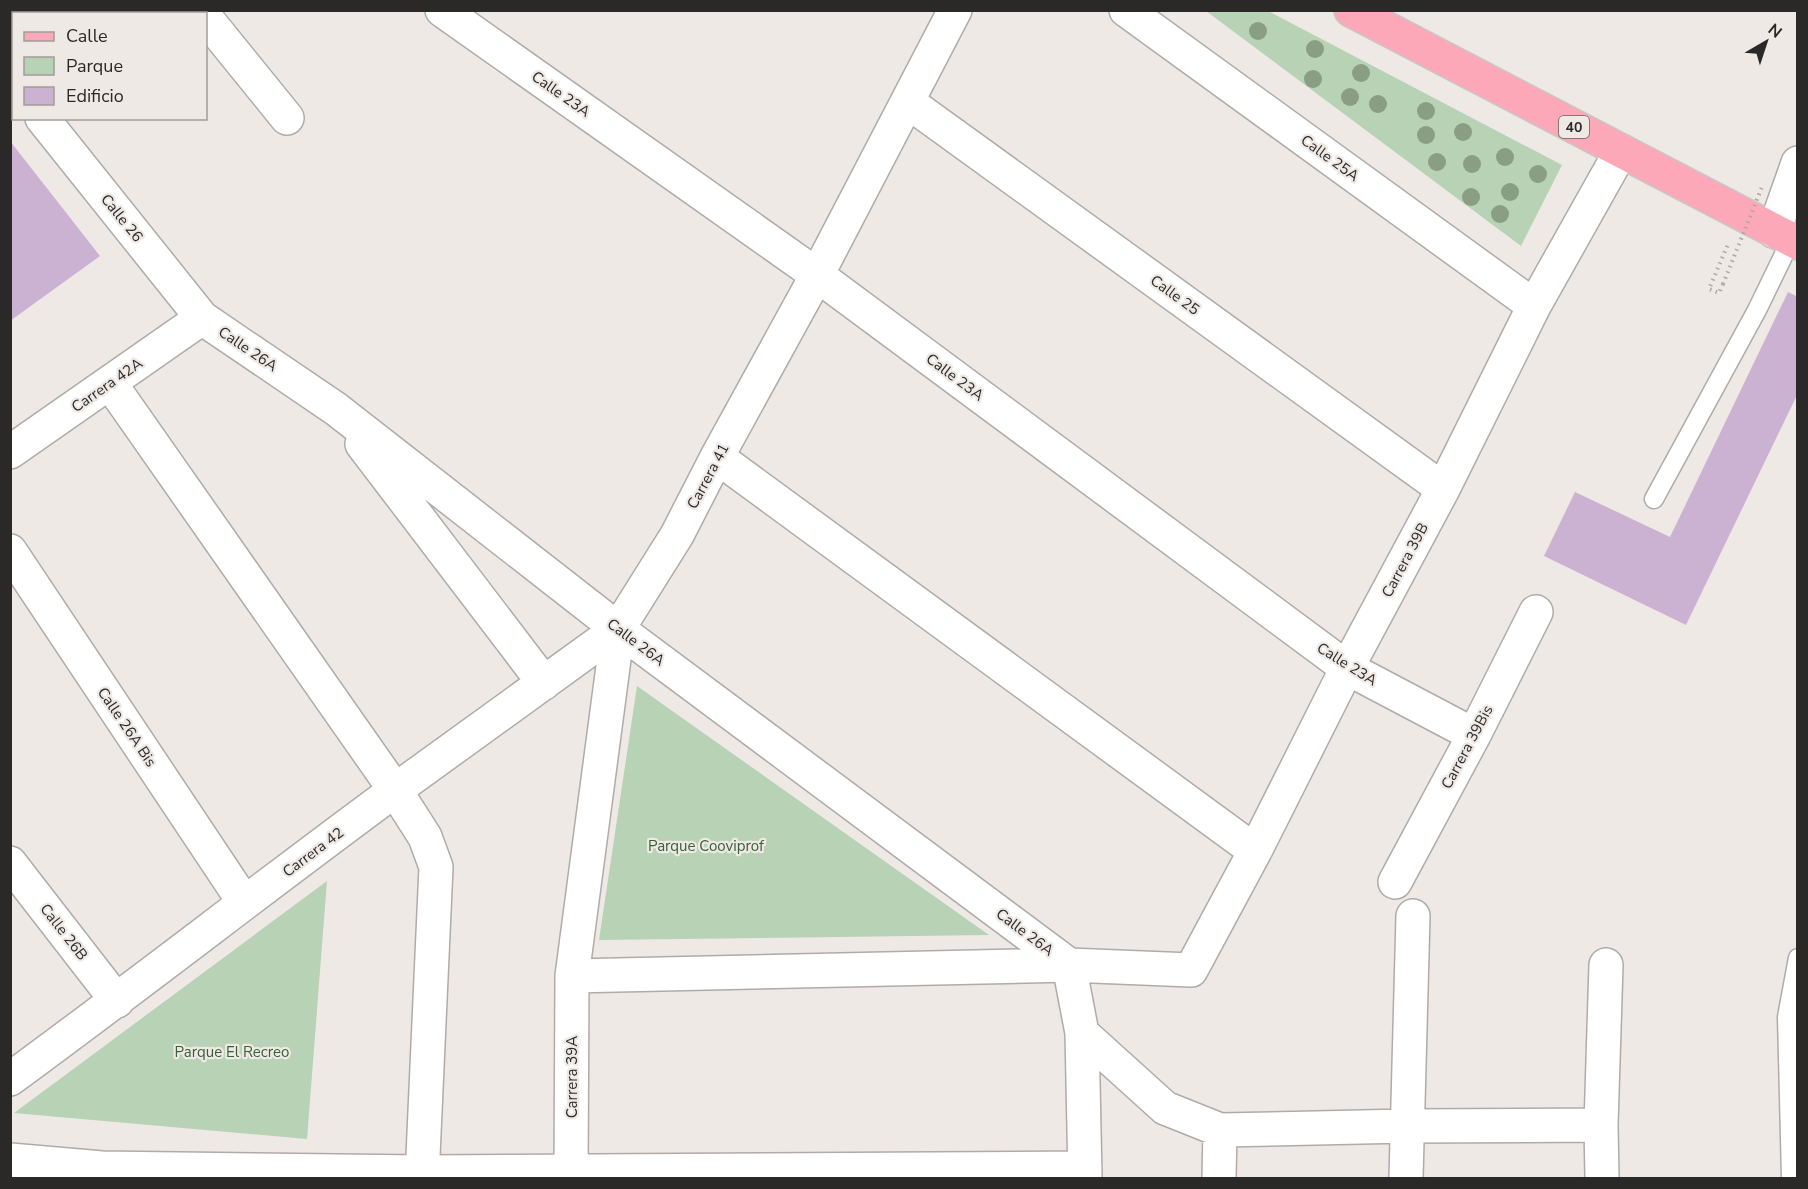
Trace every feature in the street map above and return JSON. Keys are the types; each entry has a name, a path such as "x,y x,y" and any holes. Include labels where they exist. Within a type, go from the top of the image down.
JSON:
{"main road":[{"name":"40","path":"1351,10 1788,238"}],"street":[{"name":"Calle 23A","path":"442,10 817,274 1347,668 1474,735"},
{"name":"Carrera 41","path":"572,976 618,629 677,535 956,10"},
{"name":"Calle 25A","path":"1126,10 1534,306"},
{"path":"207,19 287,118"},
{"name":"Calle 25","path":"908,102 1443,489"},
{"name":"Calle 26","path":"44,120 202,318"},
{"name":"Carrera 39B","path":"1069,965 1191,970 1255,851 1347,668 1443,489 1534,306 1621,151"},
{"path":"1788,238 1797,163"},
{"name":"Carrera 42A","path":"10,452 202,318"},
{"name":"Calle 26A","path":"202,318 336,409 618,629 1069,965"},
{"path":"110,383 395,790 425,837 436,867 422,1175"},
{"path":"336,409 544,683"},
{"path":"717,457 1255,851"},
{"name":"Calle 26A Bis","path":"10,551 244,902"},
{"name":"Carrera 39Bis","path":"1395,882 1474,735 1536,612"},
{"name":"Carrera 42","path":"10,1078 117,1001 244,902 395,790 618,629"},
{"name":"Calle 26B","path":"10,863 117,1001"},
{"path":"1406,1179 1413,916"},
{"path":"10,1160 102,1173 572,1175 1085,1173 1082,1033 1069,965 572,976"},
{"path":"1602,1179 1601,1125 1606,965"},
{"name":"Carrera 39A","path":"572,976 572,1175"},
{"path":"1082,1033 1165,1108 1220,1130 1601,1125"},
{"path":"1219,1179 1220,1130"}],"lane":[{"path":"1654,499 1757,310 1788,238"},
{"path":"1791,1179 1787,1017 1797,958"}],"path":[{"path":"1740,214 1709,289 1719,293 1762,187"}],"green space":[{"path":"1206,11 1268,11 1562,165 1521,246"},
{"name":"Parque Cooviprof","path":"637,686 989,935 599,940"},
{"name":"Parque El Recreo","path":"327,881 307,1139 14,1113"}],"building":[{"path":"10,141 100,256 10,321"},
{"path":"1788,292 1798,297 1798,393 1686,625 1544,556 1575,492 1670,537"}]}
